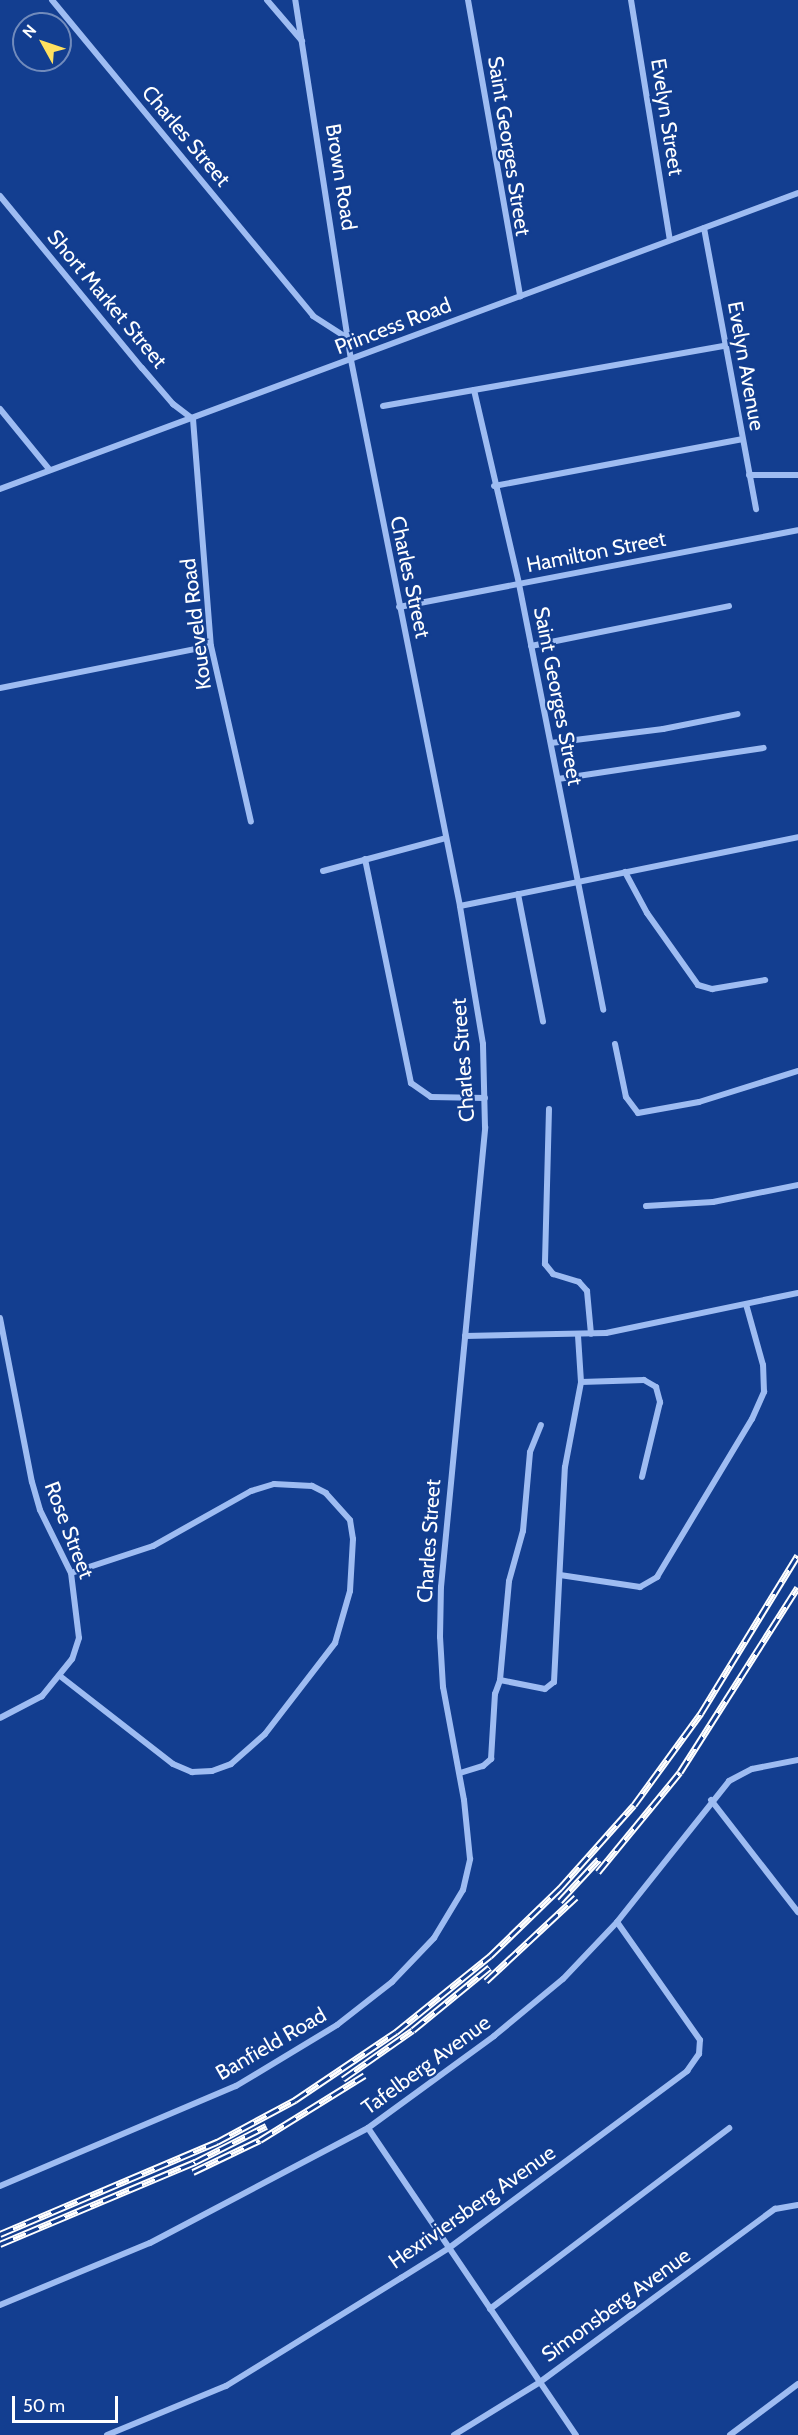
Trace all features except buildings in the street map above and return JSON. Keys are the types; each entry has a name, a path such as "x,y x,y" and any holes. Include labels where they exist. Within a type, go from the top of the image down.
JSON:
{"street":[{"name":"Charles Street","path":"52,0 313,316 349,339"},
{"path":"267,0 302,41"},
{"name":"Brown Road","path":"295,0 351,360"},
{"name":"Saint Georges Street","path":"468,0 520,296"},
{"name":"Evelyn Street","path":"631,0 670,240"},
{"name":"Princess Road","path":"0,489 798,193"},
{"name":"Short Market Street","path":"0,196 173,404 193,419"},
{"name":"Evelyn Avenue","path":"704,228 756,509"},
{"path":"383,406 725,346"},
{"name":"Charles Street","path":"351,360 460,906 483,1044 486,1098 441,1587 440,1637 443,1687 470,1837"},
{"name":"Saint Georges Street","path":"474,390 494,486 519,584 603,1010"},
{"path":"0,409 49,469"},
{"name":"Koueveld Road","path":"193,419 211,646 251,822"},
{"path":"494,486 742,439"},
{"path":"749,475 798,475"},
{"name":"Hamilton Street","path":"399,606 798,530"},
{"path":"531,645 729,606"},
{"path":"0,688 211,646"},
{"path":"550,743 663,729 738,714"},
{"path":"558,779 765,748"},
{"path":"460,906 798,837"},
{"path":"323,871 446,838"},
{"path":"365,859 411,1083 431,1097 486,1098"},
{"path":"625,872 647,913 698,985 712,989 765,980"},
{"path":"518,894 543,1022"},
{"path":"615,1044 626,1097 638,1113 699,1102 798,1071"},
{"path":"549,1109 545,1264 553,1274 579,1282 586,1291 591,1334"},
{"path":"646,1206 713,1202 798,1185"},
{"path":"465,1336 591,1334 798,1293"},
{"path":"560,1575 640,1587 657,1577 752,1419 764,1392 763,1365 746,1304"},
{"name":"Rose Street","path":"0,1318 32,1482 40,1510 71,1573 80,1638 60,1676 42,1696 0,1718"},
{"path":"500,1680 545,1689 552,1686 565,1467 580,1382 579,1335"},
{"path":"580,1382 644,1380 656,1387 660,1402 642,1477"},
{"path":"460,1773 483,1766 491,1759 495,1694 500,1680 510,1581 523,1531 530,1452 541,1425"},
{"path":"60,1676 173,1764 192,1772 212,1771 231,1764 265,1734 335,1643 350,1591 353,1539 350,1520 326,1492 312,1486 274,1484 251,1491 153,1546 71,1573"},
{"name":"Tafelberg Avenue","path":"0,2305 150,2243 368,2128 534,2005 617,1922 711,1800 739,1774 798,1760"},
{"path":"711,1800 798,1912"},
{"name":"Banfield Road","path":"0,2186 236,2086 337,2025 392,1982 448,1917 468,1876 470,1837"},
{"name":"Hexriviersberg Avenue","path":"107,2435 226,2386 449,2248 654,2097 696,2062 700,2040 617,1922"},
{"path":"368,2128 576,2435"},
{"path":"490,2309 729,2128"},
{"name":"Simonsberg Avenue","path":"454,2435 540,2382 762,2218 784,2206 798,2205"},
{"path":"730,2435 798,2384"},
{"path":"738,2430 744,2435"}],"railway":[{"path":"0,2234 217,2142 295,2100 396,2032 490,1956 560,1888 634,1805 701,1713 798,1555"},
{"path":"598,1872 680,1772 798,1587"},
{"path":"560,1901 599,1859"},
{"path":"486,1981 576,1897"},
{"path":"343,2079 413,2030 490,1967"},
{"path":"193,2172 260,2140 365,2075"},
{"path":"0,2244 195,2162 266,2126"}]}
